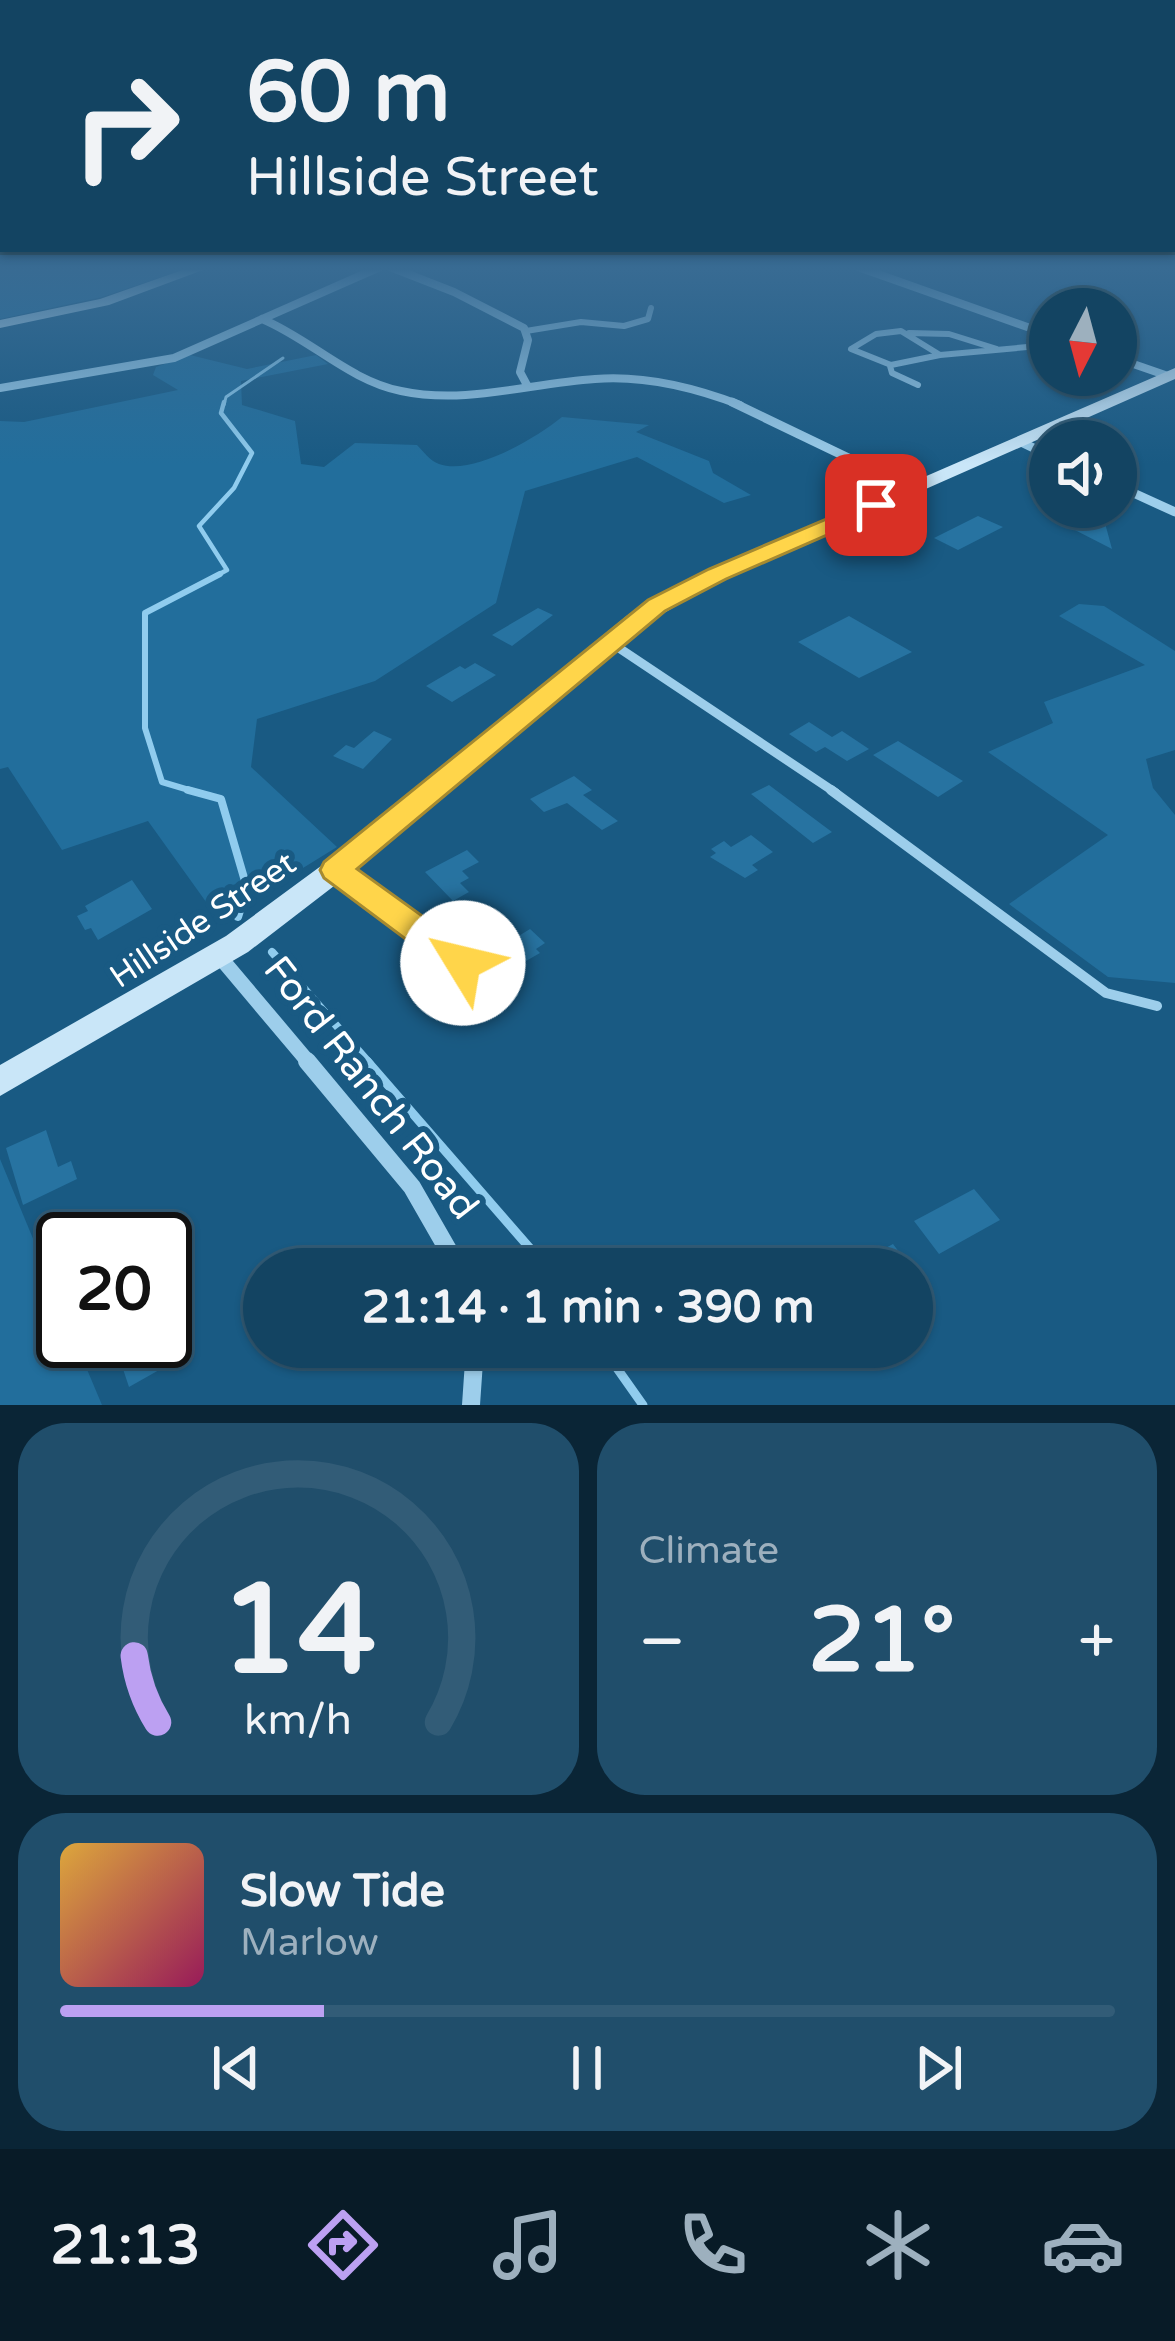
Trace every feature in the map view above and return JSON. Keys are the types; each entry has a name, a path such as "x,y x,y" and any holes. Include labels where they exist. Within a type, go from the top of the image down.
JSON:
{"street":[{"path":"0,388 167,360 231,333"},
{"path":"288,333 396,390 444,396 615,378 681,385 725,400 913,489"},
{"path":"526,333 520,372 528,387"},
{"path":"1137,364 1171,375"},
{"name":"Hillside Street","path":"0,1082 219,956 336,870 656,605 1171,375"},
{"path":"1021,442 1029,446"},
{"path":"1137,495 1175,512"},
{"name":"Ford Ranch Road","path":"219,956 414,1189 447,1248"},
{"path":"471,1405 474,1368"}],"lane":[{"path":"998,350 949,334 909,333 880,333 851,349 890,366 1029,347"},
{"path":"909,333 943,356"},
{"path":"890,366 892,373 918,385"},
{"path":"610,642 880,822 1018,931 1106,993 1157,1006"},
{"path":"336,870 463,963"}],"shaded area":[{"path":"190,355 247,369 316,355 328,364 241,381 242,405 295,421 301,464 324,467 355,443 417,445 439,464 469,465 521,444 562,417 649,425 636,432 709,461 713,473 751,495 724,503 637,457 525,491 496,603 375,681 257,719 251,767 337,847 219,920 148,821 62,850 8,767 0,769 0,421 24,422 178,390 153,375 156,367"},
{"path":"1079,604 1104,606 1175,651 1175,750 1146,759 1153,788 1175,815 1175,983 1108,977 1009,904 1108,835 988,752 1053,723 1044,702 1145,665 1059,616"},
{"path":"0,1159 36,1246 36,1368 86,1368 102,1405 0,1405"}],"building":[{"path":"978,516 1003,527 958,550 934,538"},
{"path":"1106,528 1112,549 1073,529"},
{"path":"538,608 553,615 512,646 492,635"},
{"path":"849,616 912,652 859,678 798,642"},
{"path":"475,663 496,675 452,702 426,686 460,666 465,669"},
{"path":"809,722 832,737 842,731 869,749 847,761 825,747 816,752 789,734"},
{"path":"374,731 392,739 363,769 333,756 346,745 354,748"},
{"path":"898,741 963,781 938,797 873,755"},
{"path":"574,776 592,790 583,795 618,821 602,830 567,803 544,812 530,799"},
{"path":"769,785 832,832 813,843 751,794"},
{"path":"751,835 773,852 752,865 758,870 745,878 710,857 716,853 711,849 724,841 731,847"},
{"path":"467,850 479,862 462,871 469,878 460,883 469,892 453,901 425,872"},
{"path":"132,880 152,909 98,940 77,916 88,911 85,906"},
{"path":"494,914 517,937 530,929 545,943 536,949 540,953 512,969 478,935 489,929 481,921"},
{"path":"46,1130 58,1167 71,1161 77,1179 23,1205 6,1148"},
{"path":"974,1189 1000,1220 939,1254 914,1221"},
{"path":"123,1368 163,1368 129,1387"}],"waterway":[{"path":"224,405 226,397 283,358"},
{"path":"214,577 227,570 199,526 234,488 252,453 221,413 224,402"},
{"path":"199,793 162,782 145,728 145,613 220,574"},
{"path":"188,790 199,793"},
{"path":"199,793 221,799 247,888 238,917"},
{"path":"272,952 370,1064"},
{"path":"367,1061 530,1248"},
{"path":"617,1368 643,1405"}],"route":[{"path":"463,963 336,870 656,605 876,505"}]}
